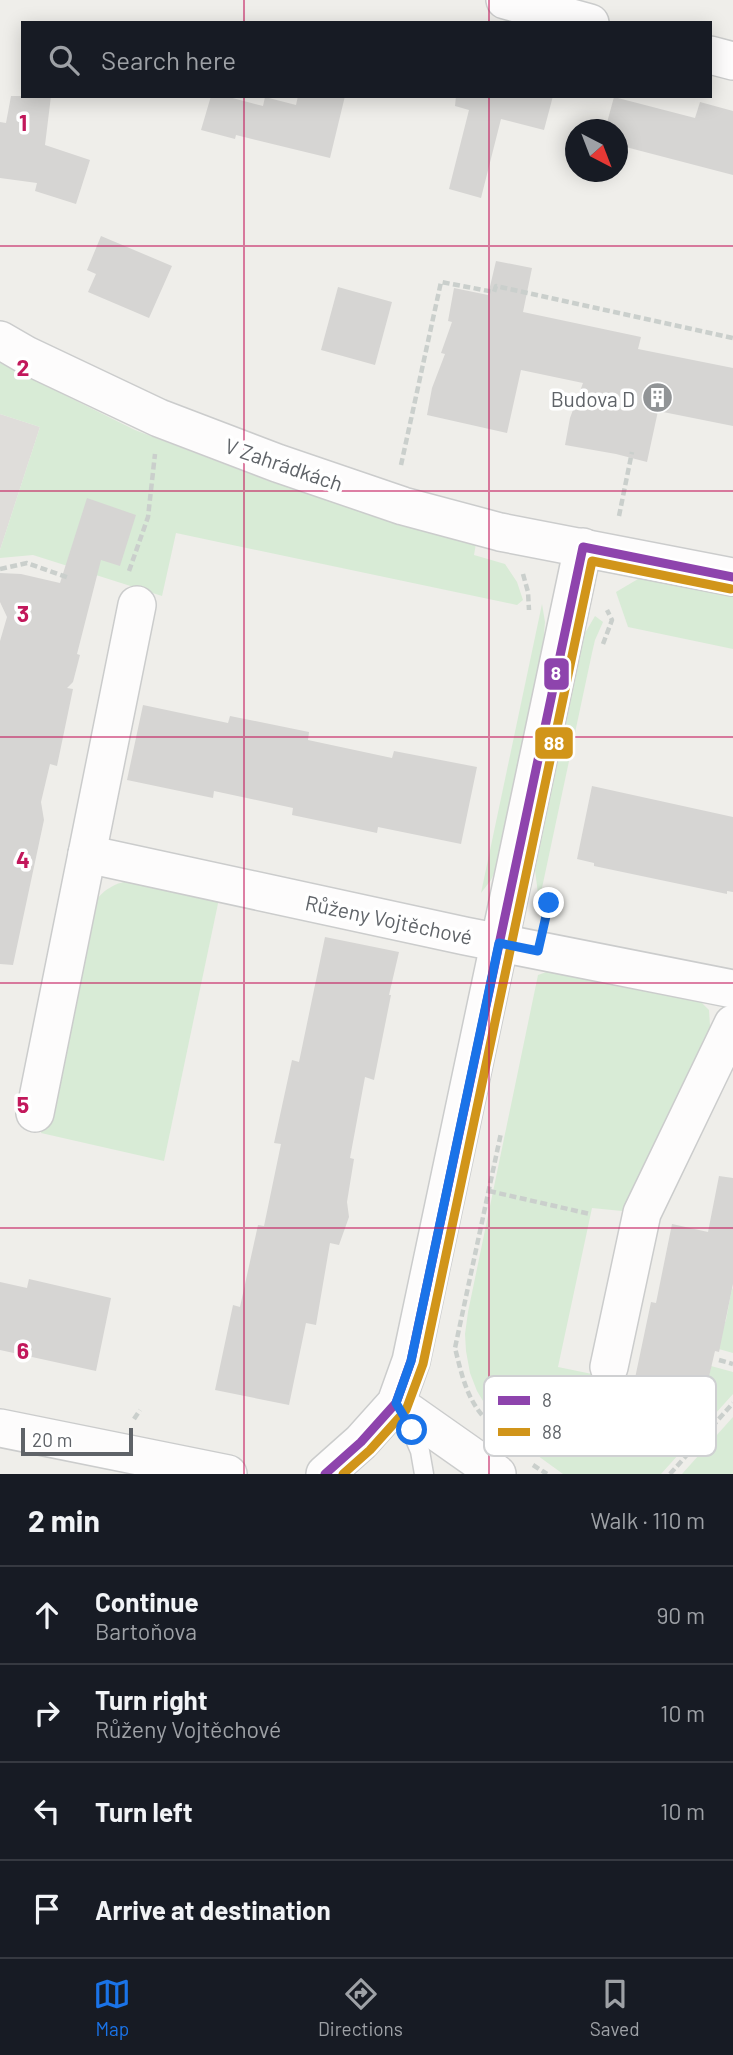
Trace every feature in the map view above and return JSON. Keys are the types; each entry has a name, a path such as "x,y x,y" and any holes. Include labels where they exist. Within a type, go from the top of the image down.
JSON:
{"street":[{"path":"505,0 583,21"},
{"path":"712,56 733,61"},
{"name":"V Zahrádkách","path":"0,340 159,418 277,463 403,506 500,532 733,578"},
{"path":"325,1474 361,1442 396,1403 411,1361 583,547"},
{"path":"36,1114 87,854 133,590"},
{"name":"Růženy Vojtěchové","path":"87,854 499,943 733,989"},
{"path":"609,1367 642,1213 733,1024"},
{"path":"396,1403 484,1452"},
{"path":"0,1428 228,1474"},
{"path":"491,1456 512,1468"}],"lane":[{"path":"396,1403 416,1441 424,1474"}],"path":[{"path":"413,468 401,464 441,282 494,292 496,286 733,338"},
{"path":"133,590 148,517 159,418"},
{"path":"619,516 632,452"},
{"path":"606,513 632,519"},
{"path":"0,569 27,563 69,578"},
{"path":"513,566 523,573 528,592 529,613"},
{"path":"528,592 596,604 611,615 612,620 599,655"},
{"path":"538,951 552,890"},
{"path":"549,903 556,920"},
{"path":"484,1418 475,1406 464,1381 455,1348 503,1124"},
{"path":"489,1191 590,1214"},
{"path":"719,1360 733,1364"},
{"path":"716,1421 733,1402"},
{"path":"670,1474 686,1456"},
{"path":"512,1468 547,1474"}],"shaded area":[{"path":"0,414 40,427 0,550"}],"green space":[{"path":"0,363 135,430 271,482 477,538 474,555 505,564 517,582 523,600 517,605 176,533 162,596 33,555 0,558 0,550 40,427 0,414"},
{"path":"651,576 733,593 733,649 628,627 616,592 638,579"},
{"path":"542,604 545,622 543,647 498,865 481,893"},
{"path":"595,616 603,622 592,653 539,902 535,870 585,633"},
{"path":"148,877 220,894 164,1161 41,1133 88,915 105,891 119,883"},
{"path":"549,971 698,999 709,1010 711,1041 630,1207 622,1211 592,1208 558,1367 602,1376 484,1376 484,1403 470,1373 465,1334 538,975"},
{"path":"732,1288 733,1353 715,1348 726,1320"},
{"path":"711,1366 733,1372 733,1394 716,1413 716,1376 709,1376"},
{"path":"733,1417 733,1474 682,1474 698,1456 716,1456 716,1436"},
{"path":"538,1456 677,1456 661,1474 563,1474"}],"building":[{"path":"11,96 51,98 45,145 90,160 76,204 35,191 37,183 0,178 0,122 6,123"},
{"path":"210,98 233,98 263,106 265,98 296,105 298,98 345,98 330,158 236,135 235,139 201,130"},
{"path":"456,98 552,98 544,130 501,119 481,198 449,189 469,110 455,106"},
{"path":"614,98 695,118 700,102 733,111 733,175 628,148 628,119 608,119"},
{"path":"101,236 172,266 149,318 88,292 96,274 87,270"},
{"name":"Budova D","path":"496,261 532,268 523,312 641,337 638,349 733,368 733,426 658,411 647,462 565,445 570,418 583,383 521,370 507,433 427,415 432,388 445,354 441,353 452,322 448,321 454,288 488,295"},
{"path":"338,287 392,302 375,365 321,350"},
{"path":"87,498 136,515 120,566 101,560 77,654 80,655 73,682 67,688 73,689 57,766 50,764 41,802 44,820 13,965 0,964 0,641 7,617 0,602 0,573 21,574 60,583"},
{"path":"143,705 228,723 230,716 309,732 308,740 392,758 394,751 477,767 461,844 378,827 377,833 292,815 293,808 214,791 213,798 127,780"},
{"path":"592,786 733,817 733,892 727,891 727,894 594,866 594,863 577,859"},
{"path":"325,937 399,952 374,1080 365,1077 350,1158 354,1159 347,1202 349,1217 339,1245 330,1243 316,1325 306,1323 289,1405 215,1390 233,1305 240,1307 258,1225 264,1226 281,1144 274,1143 292,1060 299,1062"},
{"path":"719,1176 733,1178 733,1284 719,1352 715,1351 709,1376 635,1376 651,1302 656,1303 672,1224 708,1232"},
{"path":"29,1279 111,1298 96,1371 0,1350 0,1282 27,1288"}],"transit line":[{"name":"8","path":"325,1474 361,1442 396,1403 411,1361 583,547 733,577"},
{"name":"88","path":"343,1474 370,1450 406,1410 423,1364 592,561 731,589"}],"place":[{"name":"Budova D","path":"658,398"}],"route":[{"path":"412,1430 396,1403 411,1361 499,943 538,951 549,903"}]}
